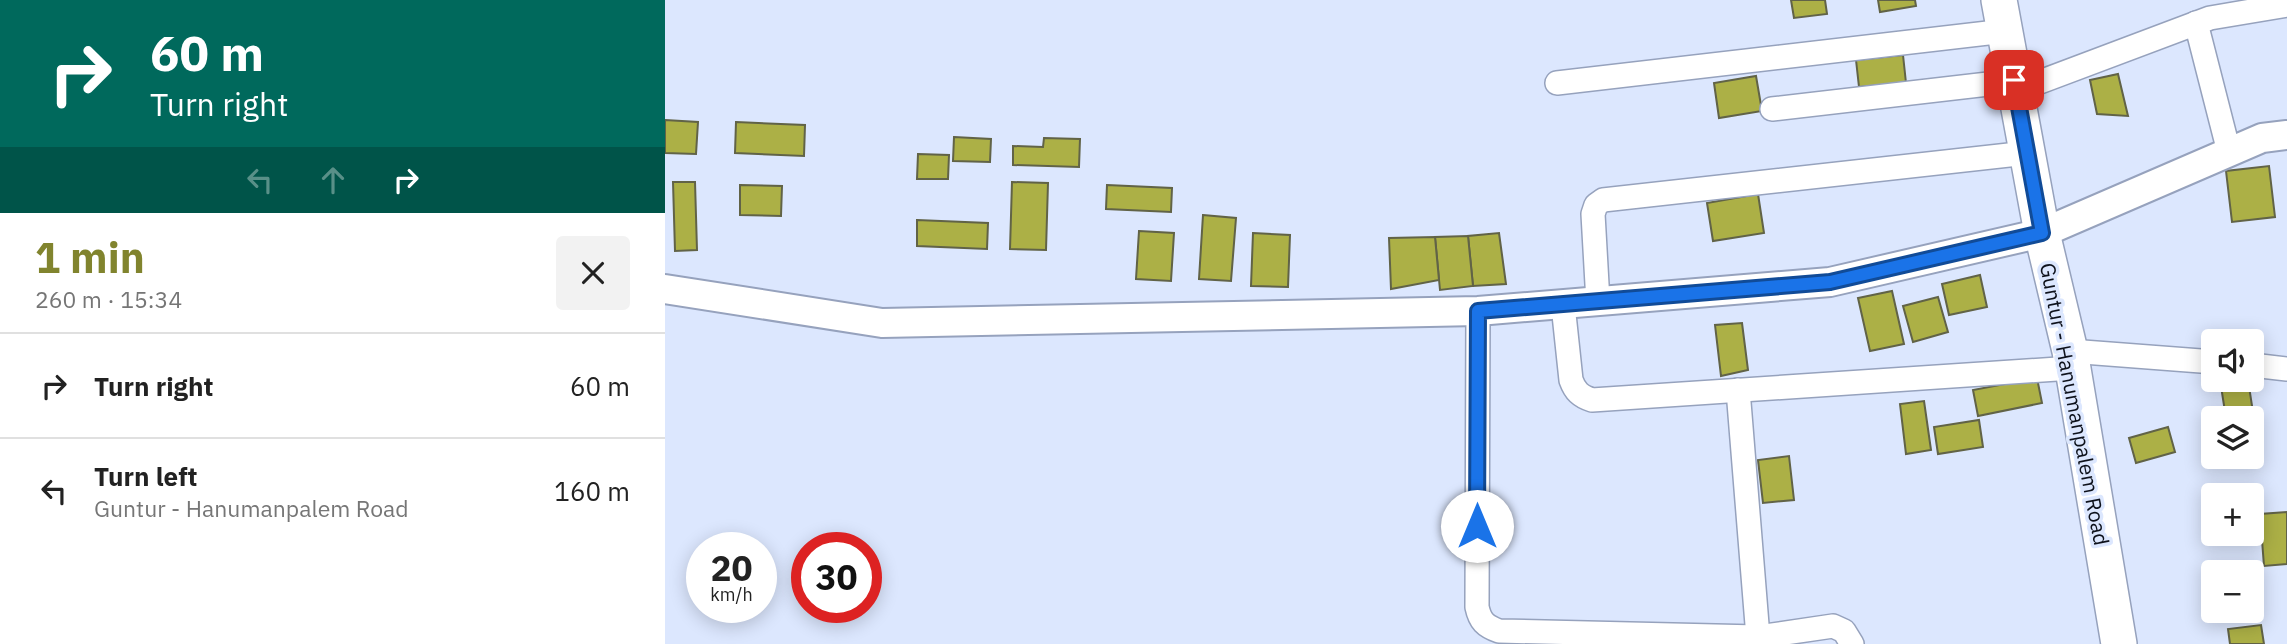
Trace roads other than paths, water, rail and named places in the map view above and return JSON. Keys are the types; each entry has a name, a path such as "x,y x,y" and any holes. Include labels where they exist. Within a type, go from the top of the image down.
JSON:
{"main road":[{"name":"Guntur - Hanumanpalem Road","path":"2002,16 2042,233 2071,360 2119,644"}],"street":[{"path":"1772,109 2015,86 2204,14 2287,5"},
{"path":"2204,14 2229,152"},
{"path":"1557,83 2002,16"},
{"path":"665,289 882,323 1478,311 1830,282 2042,233 2262,138 2287,135"},
{"path":"1598,302 1593,214 1596,205 1603,200 2027,153"},
{"path":"1563,304 1571,380 1575,391 1592,400 1738,390 2071,360 2201,362"},
{"path":"1478,311 1477,607 1480,619 1488,628 1499,631 1758,637 1833,626 1845,631 1852,644"},
{"path":"2264,366 2287,369"},
{"path":"1738,390 1758,637"}]}
